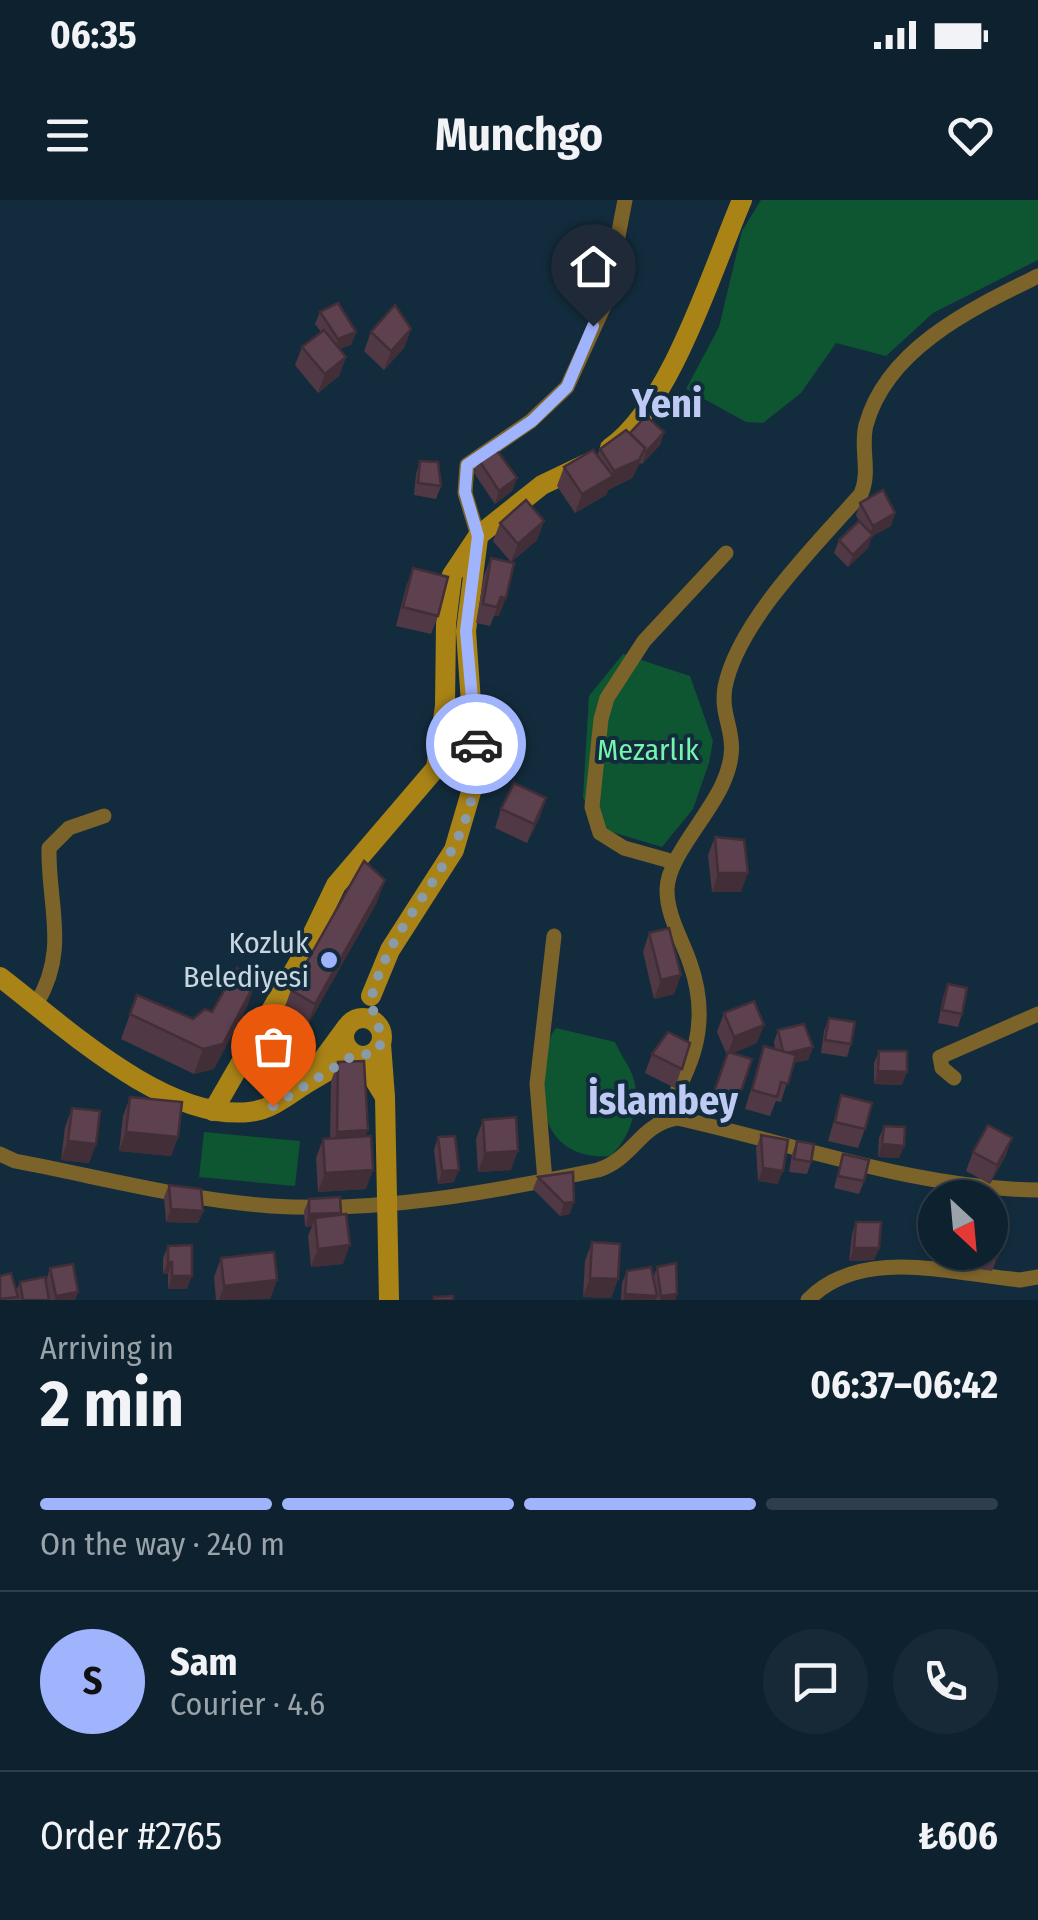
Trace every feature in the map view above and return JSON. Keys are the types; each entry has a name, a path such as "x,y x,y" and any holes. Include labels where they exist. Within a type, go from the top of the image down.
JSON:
{"street":[{"path":"304,1085 371,996 390,950 454,850 476,775 466,631 478,536 465,492 467,465 532,421 567,387 605,304 625,200"},
{"path":"213,1111 299,962 336,884 436,768 446,706 446,624 452,576 478,536 542,485 588,462 638,425 672,365 742,200"},
{"path":"660,1121 698,1044 692,969 669,910 667,888 674,862 712,806 733,758 725,688 736,657 775,595 861,494 866,479 865,431 876,402 907,361 948,324 1038,276"},
{"path":"674,862 624,848 600,833 592,807 601,719 608,698 644,641 726,553"},
{"path":"37,1003 50,980 58,943 50,848 69,828 104,816"},
{"path":"545,1181 538,1084 554,936"},
{"path":"0,977 126,1074 213,1111 249,1112 273,1106 358,1056 373,1054 380,1035"},
{"path":"371,996 380,1035 386,1097 389,1300"},
{"path":"954,1078 942,1068 940,1056 1038,1014"},
{"path":"380,1035 362,1018 348,1026 344,1040 386,1097"},
{"path":"0,1154 15,1162 190,1196 272,1206 387,1205 545,1181 616,1164 650,1126 678,1118 940,1179 1000,1190 1038,1190"},
{"path":"808,1300 854,1273 893,1266 1020,1280 1038,1278"}],"green space":[{"path":"761,200 1038,200 1038,260 933,313 886,356 836,343 801,393 763,423 746,422 686,389 719,327 742,231"},
{"name":"Mezarlık","path":"623,654 690,676 713,741 693,809 662,847 595,827 583,797 589,696"},
{"path":"556,1028 615,1042 633,1075 636,1100 632,1122 610,1156 576,1151 554,1134 548,1121 543,1107 543,1073 548,1044"},
{"path":"204,1132 300,1141 295,1186 199,1177"}],"building":[{"path":"338,303 356,332 338,339 320,312"},
{"path":"395,305 411,329 391,351 371,332"},
{"path":"324,330 346,357 325,374 302,347"},
{"path":"646,416 664,432 646,452 630,433"},
{"path":"626,430 645,448 639,460 614,471 600,449"},
{"path":"496,449 517,478 499,491 479,460"},
{"path":"593,450 613,476 582,494 564,467"},
{"path":"420,461 438,462 441,486 418,483"},
{"path":"883,490 895,513 873,526 860,503"},
{"path":"526,500 544,521 518,544 500,523"},
{"path":"859,521 873,535 853,555 839,540"},
{"path":"491,558 514,563 506,598 501,597 497,607 483,604"},
{"path":"413,568 448,577 438,616 403,607"},
{"path":"514,783 546,798 534,824 501,809"},
{"path":"715,837 744,840 748,873 718,873"},
{"name":"Kozluk Belediyesi","path":"364,861 385,880 315,1004 291,990"},
{"path":"669,928 681,975 661,980 649,933"},
{"path":"237,968 257,979 223,1044 203,1049 130,1014 137,995 193,1019 205,1009 212,1012"},
{"path":"948,984 967,988 962,1014 942,1010"},
{"path":"754,1001 764,1025 734,1037 724,1013"},
{"path":"829,1018 855,1022 851,1044 825,1040"},
{"path":"804,1024 813,1047 783,1051 778,1030"},
{"path":"668,1032 690,1043 682,1069 652,1054"},
{"path":"764,1046 796,1055 788,1084 781,1082 777,1097 752,1090"},
{"path":"879,1051 907,1051 907,1072 878,1071"},
{"path":"728,1052 752,1059 738,1100 714,1092"},
{"path":"364,1061 368,1130 337,1132 338,1062"},
{"path":"841,1095 872,1103 865,1129 835,1122"},
{"path":"130,1097 182,1102 178,1137 126,1132"},
{"path":"72,1108 100,1111 96,1144 68,1141"},
{"path":"516,1117 518,1151 485,1153 483,1120"},
{"path":"988,1125 1012,1138 997,1165 973,1152"},
{"path":"884,1126 905,1127 904,1146 882,1144"},
{"path":"761,1135 788,1140 783,1171 763,1168"},
{"path":"371,1136 373,1170 325,1173 323,1139"},
{"path":"455,1136 459,1170 442,1171 438,1137"},
{"path":"797,1141 814,1144 811,1162 794,1159"},
{"path":"843,1154 869,1160 864,1181 838,1176"},
{"path":"573,1172 574,1202 564,1203 538,1177"},
{"path":"169,1185 201,1189 203,1211 171,1209"},
{"path":"340,1197 341,1213 309,1214 309,1199"},
{"path":"346,1214 350,1245 318,1249 315,1218"},
{"path":"856,1222 881,1222 879,1248 854,1248"},
{"path":"592,1242 620,1244 618,1279 590,1278"},
{"path":"192,1245 192,1276 172,1276 168,1246"},
{"path":"274,1252 277,1280 224,1286 221,1258"},
{"path":"676,1263 677,1294 661,1296 657,1267"},
{"path":"73,1264 78,1292 56,1296 50,1268"},
{"path":"651,1267 657,1296 625,1294 627,1271"},
{"path":"11,1273 18,1297 0,1299 0,1276"},
{"path":"45,1277 49,1300 23,1300 20,1282"},
{"path":"453,1296 453,1300 434,1300 434,1297"}],"way so far":[{"path":"273,1106 354,1055 367,1056 378,1050 382,1038 371,996 390,950 454,850 476,775 476,744"}],"place":[{"name":"Kozluk Belediyesi","path":"329,960"}],"district":[{"name":"Yeni","path":"667,404"},
{"name":"İslambey","path":"663,1101"}],"route":[{"path":"476,744 466,631 478,536 465,492 467,465 532,421 567,387 593,326"}]}
